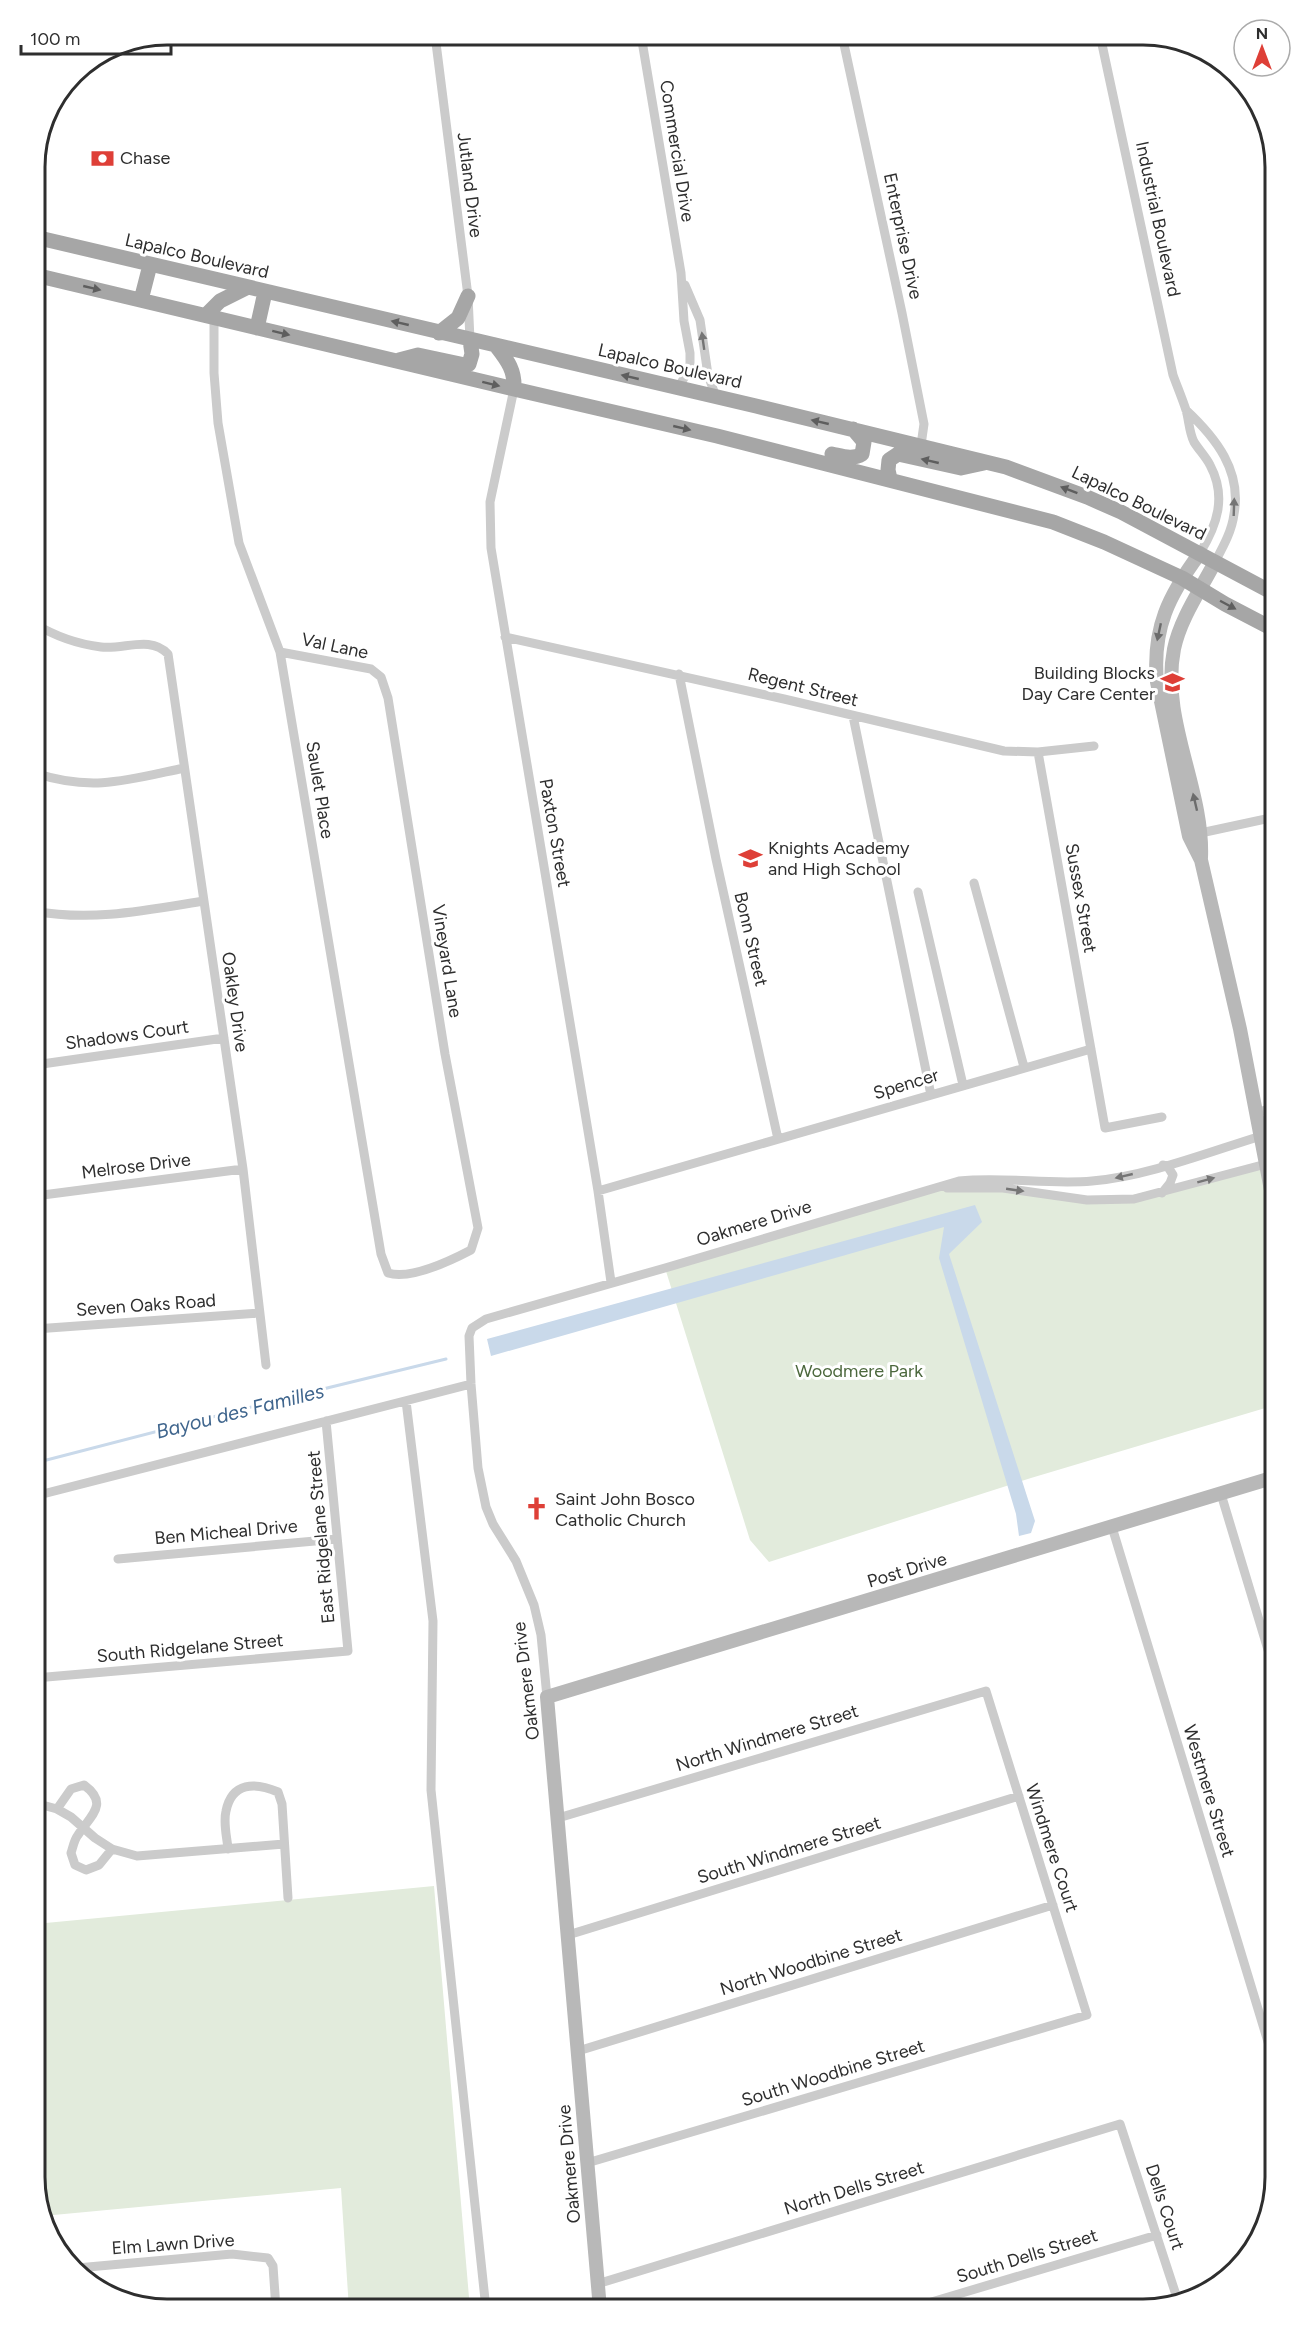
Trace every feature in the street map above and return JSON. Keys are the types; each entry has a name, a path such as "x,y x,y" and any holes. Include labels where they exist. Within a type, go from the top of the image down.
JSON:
{"main road":[{"name":"Lapalco Boulevard","path":"45,239 987,462 1042,479 1088,497 1157,529 1265,589"},
{"path":"141,300 150,265"},
{"path":"45,277 781,452 1053,522 1104,542 1182,578 1265,625"},
{"path":"210,316 220,301 246,288"},
{"path":"257,328 265,292"},
{"path":"439,333 458,318 468,296"},
{"path":"396,361 418,356 469,364 470,340"},
{"path":"497,347 507,359 515,376 514,390"},
{"path":"781,452 816,450 849,458 857,457 862,454 864,442 853,429"},
{"path":"890,479 889,460 898,454 961,468 987,462"}],"street":[{"name":"Jutland Drive","path":"436,45 468,296 470,340"},
{"name":"Commercial Drive","path":"643,45 681,273 690,368 678,388"},
{"name":"Enterprise Drive","path":"844,45 891,253 911,356 924,424 921,445"},
{"name":"Industrial Boulevard","path":"1102,45 1173,375 1186,410 1193,440 1209,463 1218,491 1216,520 1212,533 1182,578 1159,627 1155,662 1166,729 1196,834"},
{"name":"Commercial Drive","path":"681,273 700,320 708,375 716,397"},
{"name":"Saulet Place","path":"210,316 218,423 239,543 280,652 381,1254 388,1273 397,1275 445,1264 471,1250"},
{"name":"Paxton Street","path":"514,390 490,502 491,548 598,1191 611,1282"},
{"name":"Industrial Boulevard","path":"1186,410 1204,427 1227,459 1233,477 1235,513 1229,532 1178,636 1172,674 1174,709 1196,834"},
{"name":"Oakley Drive","path":"45,630 56,637 100,647 118,648 142,643 161,647 168,654 243,1169 266,1365"},
{"name":"Regent Street","path":"505,637 679,674 1005,751 1038,752 1094,746"},
{"name":"Val Lane","path":"280,652 371,669 381,677"},
{"name":"Bonn Street","path":"679,674 716,859 778,1139"},
{"name":"Vineyard Lane","path":"381,677 388,698 445,1054 478,1228 471,1250"},
{"path":"853,716 931,1095"},
{"name":"Sussex Street","path":"1038,752 1091,1048"},
{"path":"45,775 88,785 116,782 184,768"},
{"path":"1265,819 1196,834 1240,1029 1265,1158"},
{"path":"974,883 1024,1067"},
{"path":"918,892 963,1085"},
{"path":"45,913 59,916 115,915 204,901"},
{"name":"Shadows Court","path":"45,1064 224,1038"},
{"path":"1091,1048 1105,1128 1162,1117"},
{"name":"Spencer","path":"598,1191 1091,1048"},
{"path":"1256,1113 1265,1110"},
{"name":"Oakmere Drive","path":"599,2299 541,1635 533,1601 519,1567 493,1524 486,1507 475,1441 469,1336 477,1323 486,1319 935,1189 959,1180 1091,1181 1113,1179 1261,1136"},
{"name":"Oakmere Drive","path":"935,1189 1004,1188 1060,1197 1134,1199 1265,1164"},
{"path":"1162,1192 1170,1183 1173,1175 1168,1167 1163,1166"},
{"name":"Melrose Drive","path":"45,1195 243,1169"},
{"name":"Seven Oaks Road","path":"45,1328 259,1313"},
{"path":"45,1493 471,1384"},
{"path":"406,1401 433,1621 430,1790 485,2299"},
{"name":"East Ridgelane Street","path":"326,1420 348,1651"},
{"name":"Post Drive","path":"547,1696 1265,1480"},
{"path":"1221,1494 1265,1640"},
{"name":"Westmere Street","path":"1112,1527 1265,2032"},
{"name":"Ben Micheal Drive","path":"118,1558 337,1539"},
{"name":"South Ridgelane Street","path":"45,1677 348,1651"},
{"name":"Windmere Court","path":"986,1690 1087,2015"},
{"name":"North Windmere Street","path":"558,1818 986,1690"},
{"path":"57,1809 71,1790 84,1785 93,1792 97,1802 95,1814 76,1837 71,1853 75,1865 86,1870 99,1865 112,1849"},
{"path":"228,1850 226,1809 236,1792 244,1786 257,1785 278,1792 282,1804 288,1898"},
{"name":"South Windmere Street","path":"568,1935 1019,1796"},
{"path":"45,1806 57,1809 71,1817 112,1849 137,1856 284,1844"},
{"name":"North Woodbine Street","path":"578,2051 1053,1905"},
{"name":"South Woodbine Street","path":"587,2163 1087,2015"},
{"name":"Dells Court","path":"1120,2124 1176,2295"},
{"name":"North Dells Street","path":"597,2283 1120,2124"},
{"name":"South Dells Street","path":"942,2299 1157,2235"},
{"name":"Elm Lawn Drive","path":"85,2267 231,2254 268,2258 273,2266 275,2299"}],"green space":[{"name":"Woodmere Park","path":"1265,1164 1265,1408 1031,1478 769,1562 750,1540 665,1268 935,1189 961,1187 1111,1200"},
{"path":"434,1886 469,2299 348,2299 341,2188 51,2215 45,2177 45,1923"}],"water":[{"path":"975,1205 982,1222 949,1254 1035,1521 1031,1533 1019,1536 1016,1514 939,1258 944,1227 491,1356 487,1339"}],"waterway":[{"name":"Bayou des Familles","path":"45,1460 446,1359"}],"place":[{"name":"Chase","path":"102,158"},
{"name":"Building Blocks Day Care Center","path":"1173,683"},
{"name":"Knights Academy and High School","path":"750,858"},
{"name":"Saint John Bosco Catholic Church","path":"537,1509"}]}
